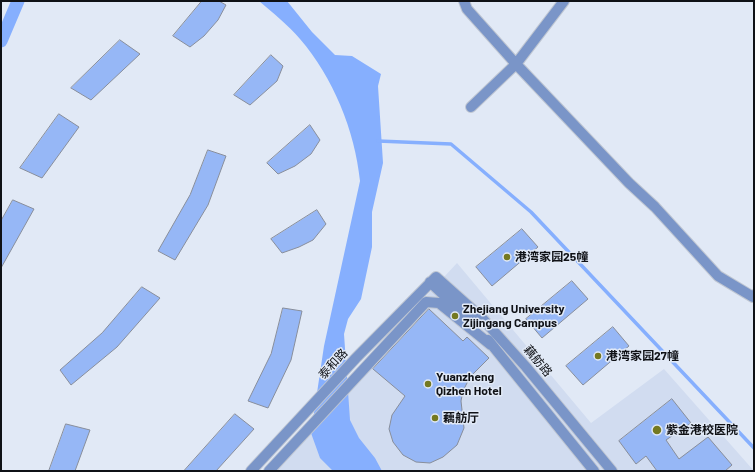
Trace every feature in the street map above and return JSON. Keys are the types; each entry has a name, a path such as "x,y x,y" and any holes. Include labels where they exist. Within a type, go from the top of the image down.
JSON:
{"street":[{"path":"464,1 467,9 516,64 629,183 655,207 718,276 753,297 754,295"},
{"path":"471,107 516,64 564,1"},
{"name":"藕舫路","path":"433,280 469,318 594,471"},
{"name":"藕舫路","path":"433,280 487,323 526,367 612,471"},
{"name":"泰和路","path":"251,471 356,358 433,280"},
{"path":"269,471 426,302 439,303 491,345"}],"shaded area":[{"name":"Zhejiang University Zijingang Campus","path":"457,263 591,423 664,369 754,471 264,471"}],"water":[{"path":"259,1 287,1 312,32 335,55 352,56 381,74 378,86 383,163 372,212 372,247 361,299 348,319 344,334 350,420 359,438 375,458 382,471 333,471 320,458 311,433 324,346 360,181 348,124 323,70 300,39"}],"building":[{"path":"202,1 219,1 226,5 218,20 204,36 190,47 173,36"},
{"path":"120,40 140,54 91,100 71,88"},
{"path":"271,55 283,66 277,81 250,105 234,95"},
{"path":"59,114 79,127 42,178 20,168"},
{"path":"310,125 320,140 311,154 295,166 278,174 267,163"},
{"path":"208,150 226,156 208,205 175,260 158,251 190,195"},
{"path":"13,200 34,209 1,268 1,221"},
{"path":"317,210 326,224 313,240 282,253 271,239"},
{"name":"港湾家园25幢","path":"522,229 538,247 492,286 476,267"},
{"path":"572,281 588,299 542,338 526,319"},
{"path":"142,287 160,298 117,347 71,385 60,370 102,333"},
{"path":"283,308 302,311 291,360 268,408 248,401 271,354"},
{"name":"Yuanzheng Qizhen Hotel","path":"429,309 463,341 467,337 489,358 470,377 463,391 461,401 464,428 457,445 443,457 430,463 416,462 403,455 393,442 389,429 392,415 405,396 373,369"},
{"name":"港湾家园27幢","path":"613,327 629,346 583,385 566,366"},
{"name":"紫金港校医院","path":"672,399 691,423 666,440 679,459 708,437 732,465 725,471 657,471 646,456 636,464 619,441"},
{"path":"235,414 254,429 216,471 184,471"},
{"path":"66,424 90,430 75,471 49,471"}],"waterway":[{"path":"1,41 18,1"},
{"path":"378,141 451,144 531,212 754,448"}],"place":[{"name":"港湾家园25幢","path":"507,257"},
{"name":"Zhejiang University Zijingang Campus","path":"455,316"},
{"name":"港湾家园27幢","path":"598,356"},
{"name":"Yuanzheng Qizhen Hotel","path":"428,384"},
{"name":"藕舫厅","path":"435,418"},
{"name":"紫金港校医院","path":"657,430"}]}
